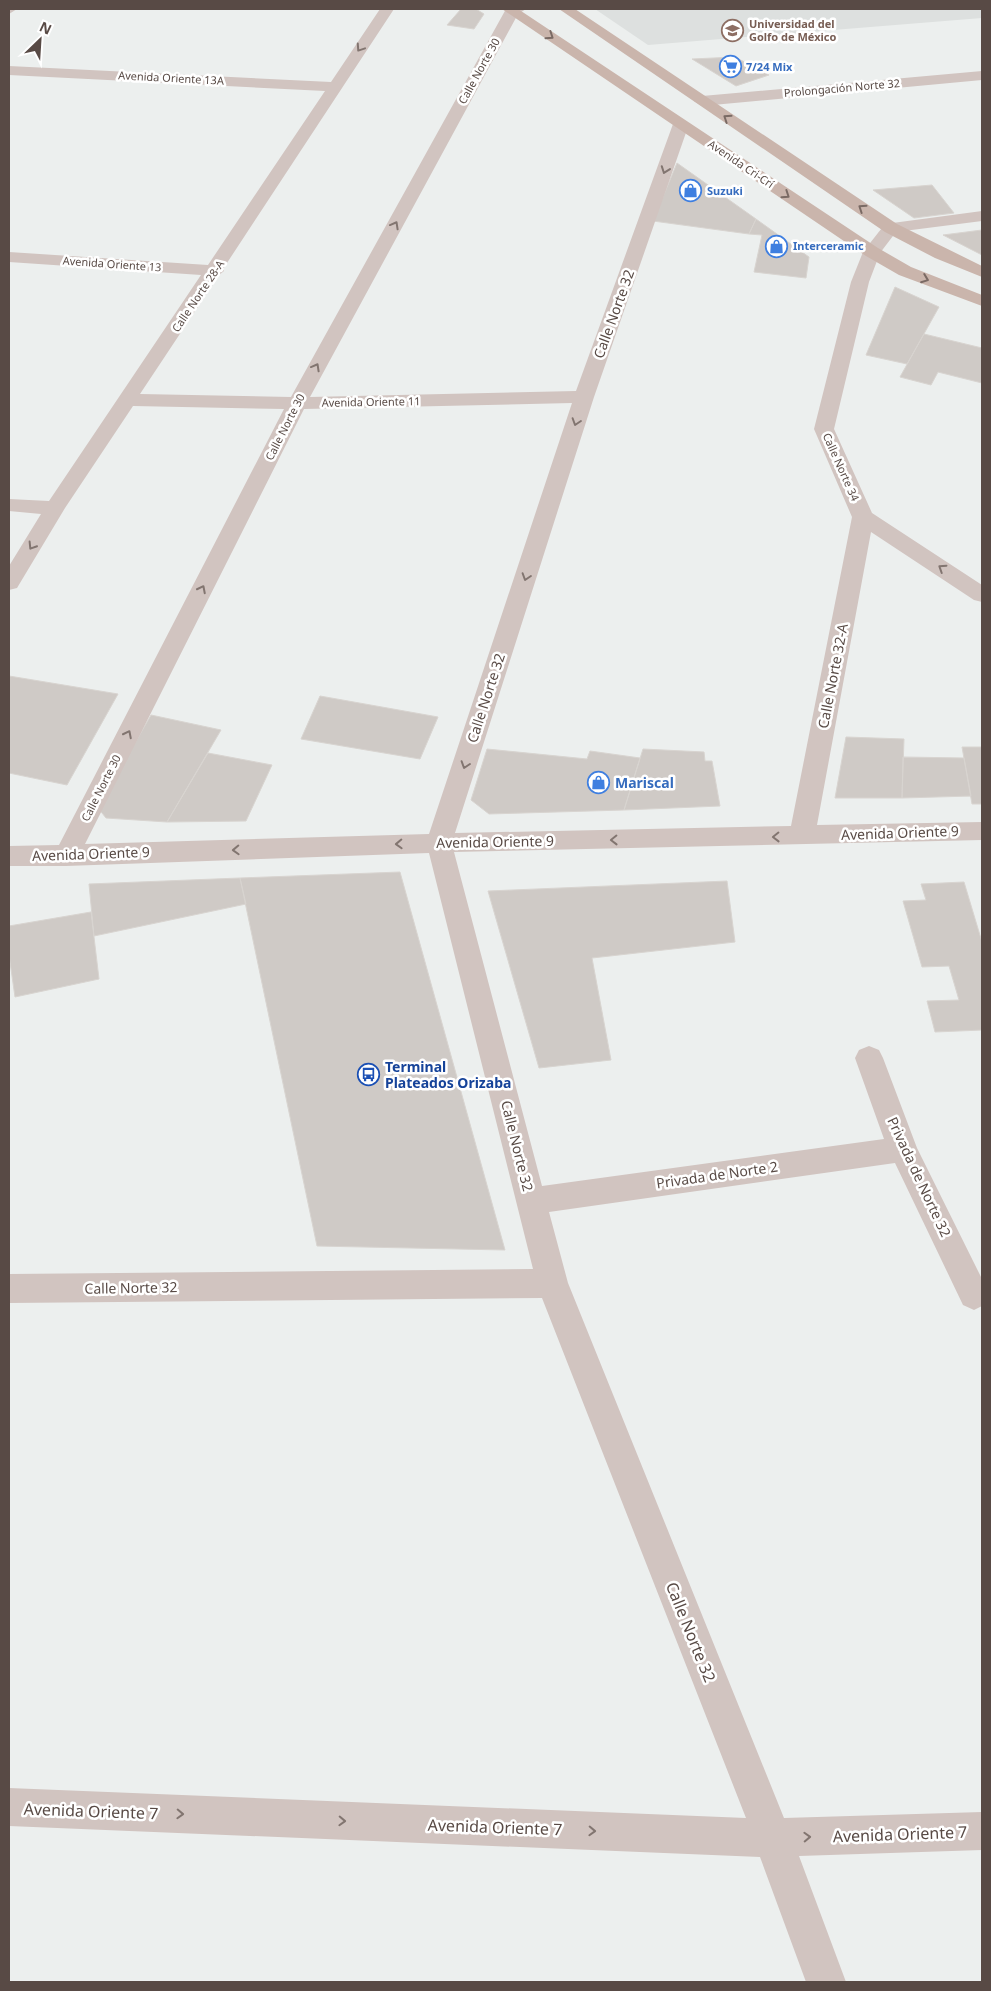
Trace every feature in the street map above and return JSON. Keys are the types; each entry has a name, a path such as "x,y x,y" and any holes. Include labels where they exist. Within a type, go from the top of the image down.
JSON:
{"main road":[{"name":"Avenida Cri-Crí","path":"513,9 872,252 905,271 982,302"},
{"path":"566,9 891,228 941,254 982,272"}],"street":[{"name":"Calle Norte 28-A","path":"9,583 55,508 215,271 387,9"},
{"name":"Calle Norte 30","path":"66,856 297,403 513,9"},
{"name":"Avenida Oriente 13A","path":"9,70 334,87"},
{"name":"Prolongación Norte 32","path":"702,101 982,74"},
{"name":"Calle Norte 32","path":"681,124 584,397 439,843 552,1283 773,1838 826,1982"},
{"path":"891,228 982,216"},
{"name":"Calle Norte 34","path":"891,228 872,252 860,282 824,429 863,517 982,595"},
{"name":"Avenida Oriente 13","path":"9,257 215,271"},
{"name":"Avenida Oriente 11","path":"128,400 297,403 584,397"},
{"path":"9,505 55,508"},
{"name":"Calle Norte 32-A","path":"802,836 863,517"},
{"name":"Avenida Oriente 9","path":"9,856 66,856 439,843 982,831"},
{"name":"Privada de Norte 32","path":"869,1058 902,1149 974,1295"},
{"name":"Privada de Norte 2","path":"532,1201 902,1149"},
{"name":"Calle Norte 32","path":"9,1289 552,1283"},
{"name":"Avenida Oriente 7","path":"9,1807 773,1838 982,1831"}],"shaded area":[{"name":"Universidad del Golfo de México","path":"595,9 982,9 982,18 648,45"}],"building":[{"path":"461,9 476,9 484,14 474,29 447,25"},
{"name":"7/24 Mix","path":"735,57 769,75 736,86 692,59"},
{"name":"Suzuki","path":"677,163 756,219 749,234 653,221"},
{"path":"932,185 954,213 914,218 873,190"},
{"name":"Interceramic","path":"756,219 809,257 806,278 754,272 762,235 749,234"},
{"path":"982,230 982,255 943,235"},
{"path":"895,287 939,307 907,364 866,355"},
{"path":"924,334 982,348 982,383 938,372 931,385 900,377"},
{"path":"9,676 118,694 67,785 9,773"},
{"path":"320,696 438,717 420,759 301,739"},
{"path":"151,715 221,730 167,822 106,818 98,808"},
{"path":"846,737 904,739 902,798 835,798"},
{"path":"962,747 982,747 982,804 972,804"},
{"path":"487,749 587,759 590,751 640,758 624,810 489,814 471,800"},
{"path":"643,749 704,752 705,761 712,761 720,806 624,810"},
{"path":"208,753 272,765 246,821 167,822"},
{"path":"903,757 964,758 971,796 902,798"},
{"name":"Terminal Plateados Orizaba","path":"400,872 505,1250 317,1246 240,878"},
{"path":"240,878 246,904 94,936 89,884"},
{"path":"727,881 735,942 592,958 611,1060 539,1068 488,891"},
{"path":"964,882 982,942 982,1030 935,1032 927,1001 959,1000 949,966 922,967 903,901 926,900 921,884"},
{"path":"91,912 99,979 15,997 9,955 9,926"}],"place":[{"name":"Universidad del Golfo de México","path":"733,30"},
{"name":"7/24 Mix","path":"730,67"},
{"name":"Suzuki","path":"691,191"},
{"name":"Interceramic","path":"777,246"},
{"name":"Mariscal","path":"599,783"},
{"name":"Terminal Plateados Orizaba","path":"369,1075"}]}
